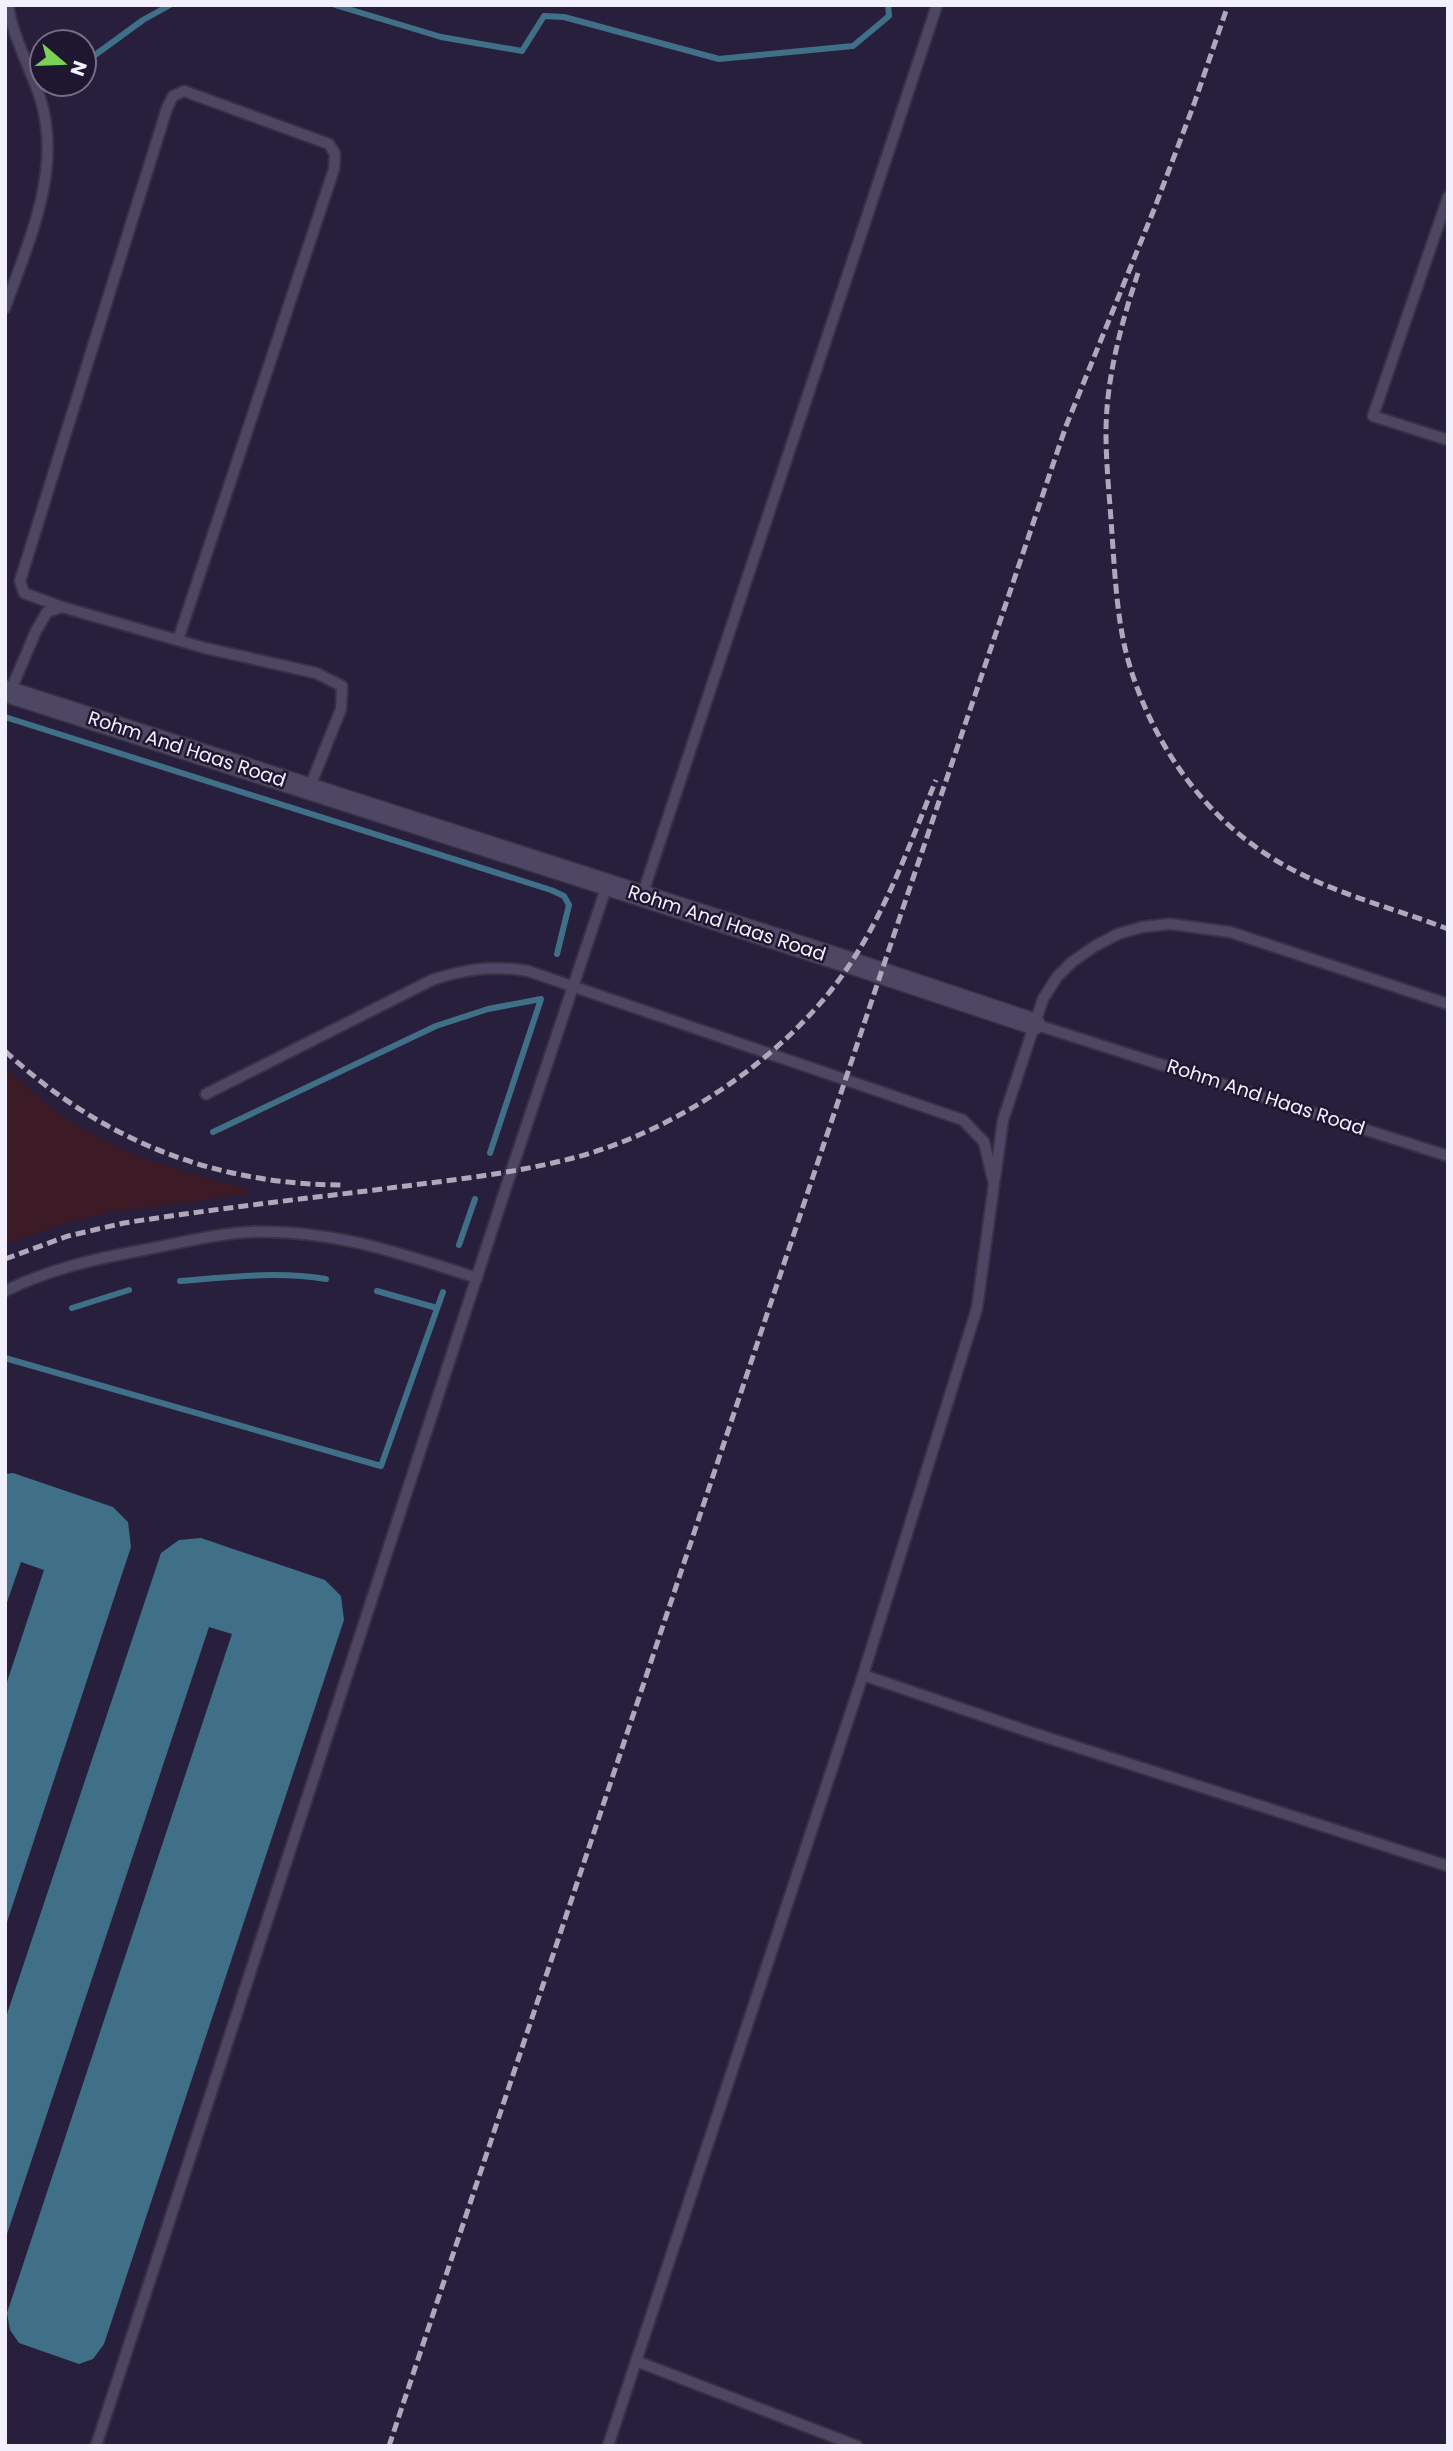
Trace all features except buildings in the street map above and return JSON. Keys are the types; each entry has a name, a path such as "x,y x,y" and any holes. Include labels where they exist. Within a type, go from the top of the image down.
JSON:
{"street":[{"name":"Rohm And Haas Road","path":"8,691 1034,1024"}],"lane":[{"path":"5,308 42,196 47,141 41,101 10,24 8,5"},
{"path":"642,896 937,5"},
{"path":"178,640 334,169 335,154 329,144 184,91 173,96 167,108 20,581 24,593 62,607 178,640 316,673 342,686 341,709 309,789"},
{"path":"1448,197 1373,416 1448,439"},
{"path":"8,691 47,612 62,607"},
{"path":"96,2446 607,885"},
{"path":"608,2446 863,1675 977,1308 1003,1120 1043,999 1057,977 1072,962 1095,946 1118,934 1142,927 1170,924 1230,932 1448,1004"},
{"path":"206,1094 432,980 481,968 507,967 528,971 963,1120 984,1142 994,1184"},
{"name":"Rohm And Haas Road","path":"1034,1024 1448,1156"},
{"path":"5,1291 83,1261 248,1233 302,1234 357,1243 399,1253 477,1278"},
{"path":"863,1675 1036,1734 1448,1866"},
{"path":"636,2361 857,2446"}],"shaded area":[{"path":"5,5 1448,5 1448,2446 5,2446"},
{"path":"5,1067 41,1099 92,1134 168,1166 248,1188 248,1194 113,1212 57,1226 5,1244"}],"water":[{"path":"13,1473 113,1507 128,1522 131,1547 5,1928 5,1688 44,1570 21,1562 5,1608 5,1474"},
{"path":"201,1538 325,1580 341,1596 344,1620 104,2344 93,2359 79,2364 19,2343 10,2330 7,2313 232,1634 209,1627 5,2240 5,2020 161,1553 179,1540"}],"waterway":[{"path":"98,53 143,20 170,5"},
{"path":"335,5 441,37 522,51 544,16 564,17 719,59 853,46 889,16 888,5"},
{"path":"5,717 551,890 564,896 569,905 557,954"},
{"path":"213,1132 436,1026 488,1009 541,999 490,1153"},
{"path":"459,1245 475,1199"},
{"path":"180,1281 272,1275 326,1279"},
{"path":"72,1308 129,1290"},
{"path":"377,1291 437,1308"},
{"path":"5,1358 381,1466 443,1292"}],"railway":[{"path":"389,2446 1066,426 1155,207 1228,5"},
{"path":"1138,273 1120,332 1112,372 1106,446 1115,582 1121,629 1136,686 1147,711 1159,736 1188,781 1205,802 1245,839 1269,856 1318,882 1448,929"},
{"path":"5,1259 68,1236 124,1223 524,1169 613,1146 653,1129 730,1084 798,1027 827,995 852,961 877,918 936,780"},
{"path":"5,1051 80,1109 120,1133 162,1151 205,1166 250,1177 345,1185"}]}
